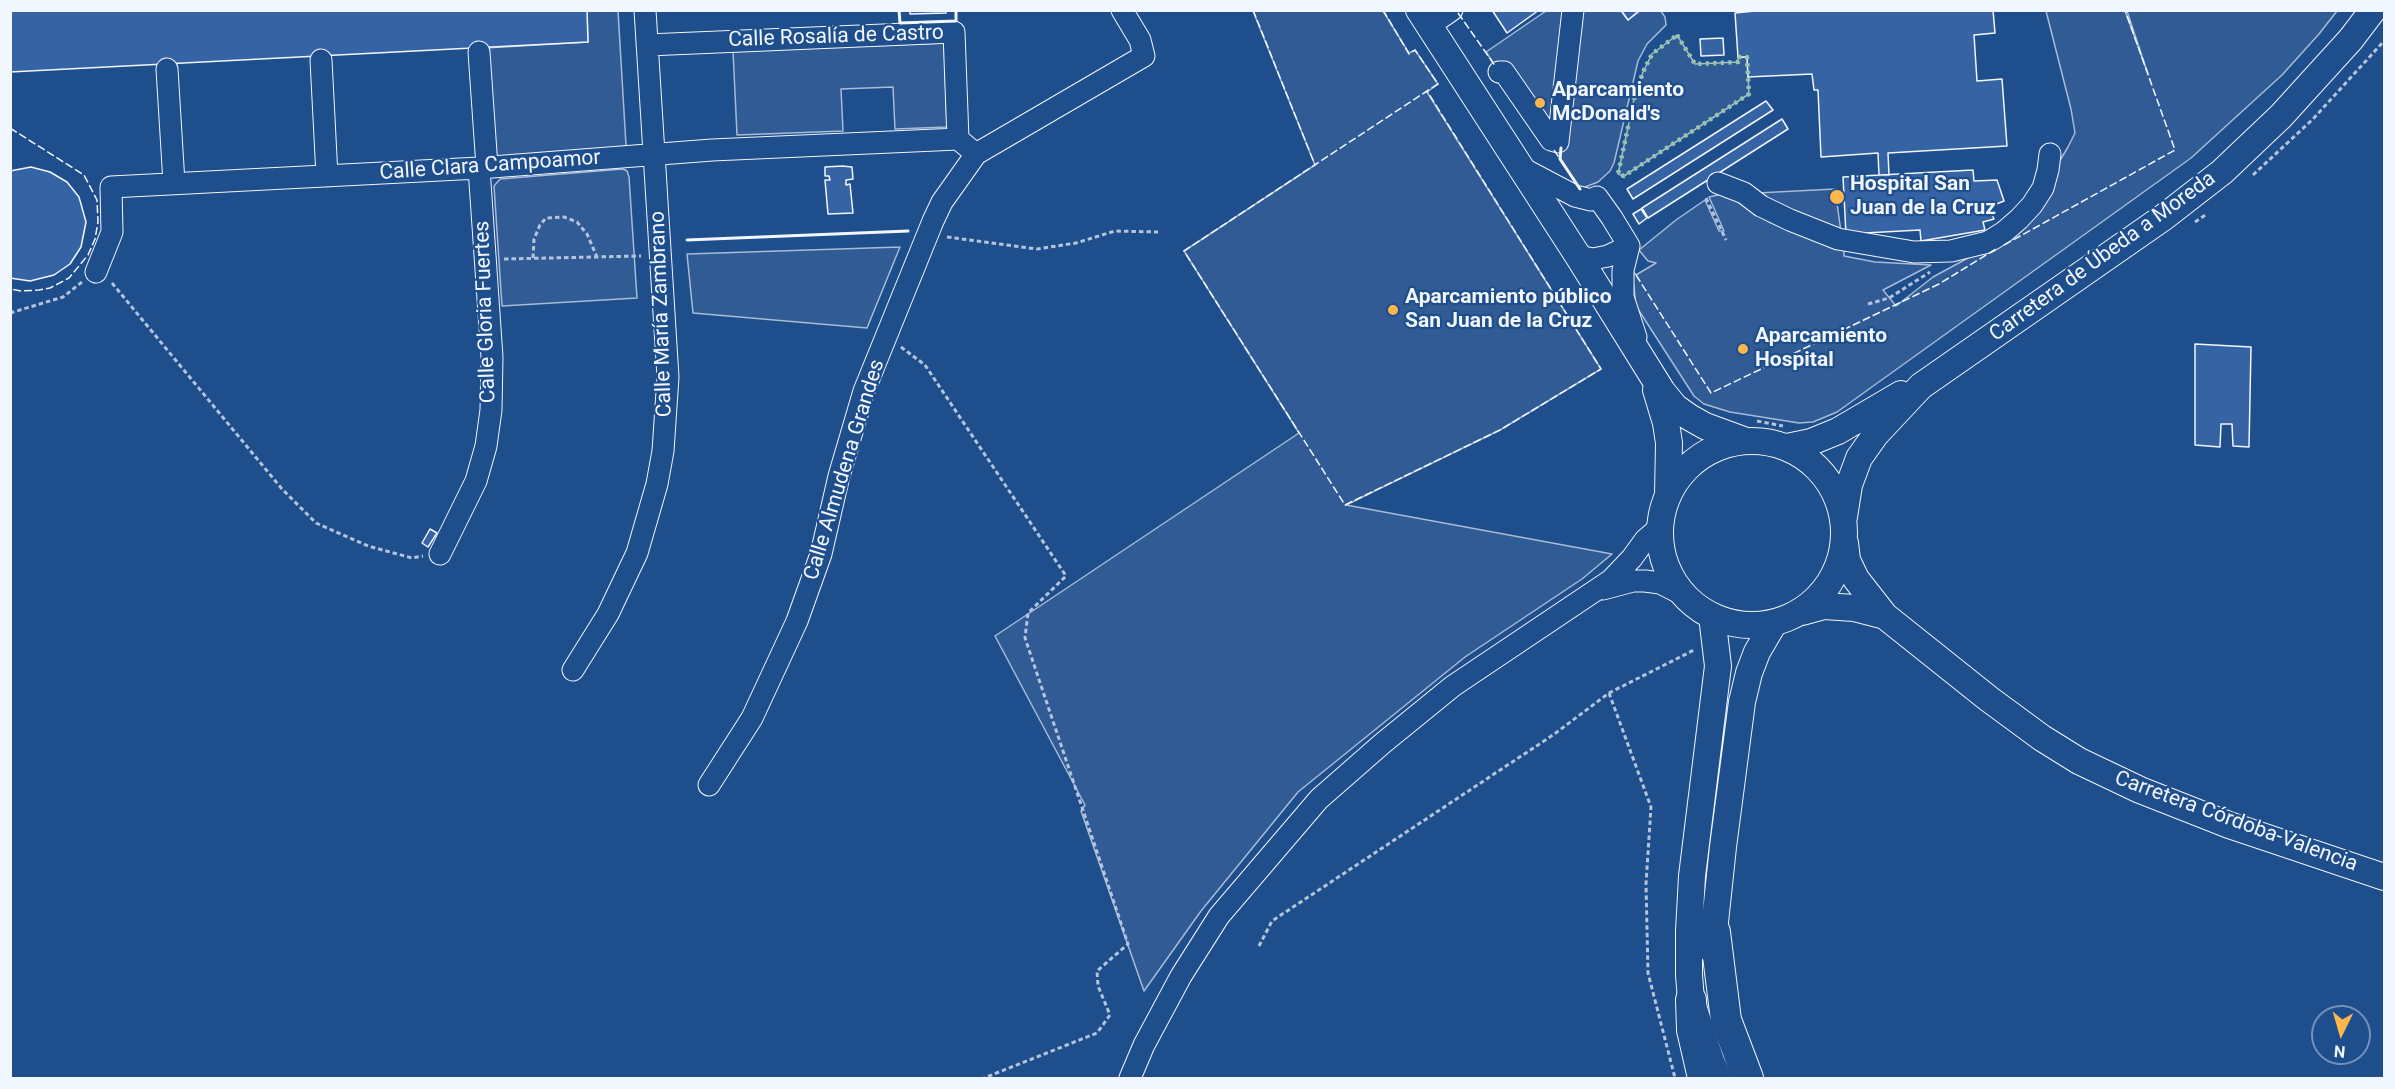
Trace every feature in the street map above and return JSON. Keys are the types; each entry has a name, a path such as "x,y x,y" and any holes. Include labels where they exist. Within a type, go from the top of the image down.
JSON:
{"highway":[{"path":"1715,932 1726,1020 1748,1078"},
{"path":"1691,1000 1692,1030 1703,1078"}],"main road":[{"name":"Carretera de Úbeda a Moreda","path":"1844,517 1849,485 1858,458 1876,434 1921,386 2164,217 2222,172 2282,116 2351,39 2373,10"},
{"path":"1424,18 1578,256 1646,366 1675,406 1705,426 1747,430 1774,443 1786,437 1820,470 1832,486 1844,517 1845,543 1840,564 1830,584 1816,600 1798,613 1774,623 1714,628"},
{"path":"1646,366 1666,423 1669,442 1668,495 1660,527 1663,557 1671,577 1682,594 1714,628 1718,666 1692,876 1689,931 1691,1000 1719,1078"},
{"name":"Carretera de Úbeda a Moreda","path":"1786,437 1811,442 1838,431 1904,392 1921,386"},
{"path":"1668,495 1683,471 1706,453 1747,430"},
{"name":"Carretera Córdoba-Valencia","path":"1845,543 1847,560 1856,579 1885,616 1989,699 2042,738 2079,761 2140,790 2218,820 2385,877"},
{"name":"Carretera Córdoba-Valencia","path":"1798,613 1824,606 1854,608 1885,616"},
{"path":"1726,1078 1713,1016 1709,971 1742,702 1753,662 1774,623"}],"street":[{"name":"Calle María Zambrano","path":"573,670 608,614 637,553 657,484 666,427 668,377 656,154 645,10"},
{"name":"Calle Almudena Grandes","path":"709,785 752,718 800,612 821,554 853,427 886,336 942,202 976,154 1144,56 1140,40 1122,10"},
{"path":"1424,18 1452,10"},
{"path":"1499,72 1504,72 1551,140 1558,142 1573,10"},
{"name":"Calle Rosalía de Castro","path":"648,45 954,32 958,139"},
{"name":"Calle Gloria Fuertes","path":"440,554 476,481 489,428 493,385 485,260 479,52"},
{"path":"321,60 327,176"},
{"path":"167,69 174,183"},
{"path":"958,139 976,154"},
{"name":"Calle Clara Campoamor","path":"96,272 112,232 111,187 483,168 656,154 958,139"},
{"path":"1711,187 1743,193 1761,206 1838,239 1914,252 1951,251 1988,242 2019,219 2043,188 2050,154"},
{"path":"1519,167 1575,196 1591,200 1597,197 1629,246 1623,270 1623,297 1646,366"},
{"path":"1578,256 1593,259 1608,256 1629,246"},
{"path":"1130,1078 1181,976 1219,916 1319,799 1453,686 1619,572 1645,540 1660,527"},
{"path":"1594,591 1645,581 1660,583 1682,594"}],"path":[{"path":"1711,187 1726,240"},
{"path":"533,258 534,239 540,225 546,218 564,217 577,222 587,234 597,256"},
{"path":"927,235 1036,249 1076,243 1115,231 1158,232"},
{"path":"485,260 661,255"},
{"path":"1868,304 1888,298 1935,268"},
{"path":"10,313 63,297 96,272 112,282 282,489 316,523 368,546 412,558 440,554"},
{"path":"886,336 926,365 1066,576 1028,613 1025,638 1128,944 1097,971 1098,986 1110,1015 1096,1033 984,1078"},
{"path":"1747,430 1786,437"},
{"path":"1259,946 1272,921 1553,735 1609,693 1714,628"},
{"path":"1609,693 1651,807 1647,884 1648,973 1675,1078"}],"shaded area":[{"path":"587,11 618,11 626,145 623,148 500,159 492,155 486,48 588,42"},
{"path":"1253,11 1383,11 1409,53 1415,50 1438,84 1427,92 1601,369 1500,430 1346,505 1612,554 1582,579 1465,657 1298,792 1201,911 1144,991 1081,811 1085,805 995,636 1299,433 1184,251 1315,165"},
{"name":"Aparcamiento McDonald's","path":"1546,11 1562,11 1557,135 1499,72 1486,52"},
{"path":"1576,11 1621,11 1628,20 1640,11 1661,11 1666,25 1647,44 1638,61 1614,163 1610,171 1598,182 1580,189 1560,159"},
{"path":"2046,11 2125,11 2148,74 2127,11 2337,11 2282,75 2191,158 1837,412 1813,422 1799,423 1730,412 1704,404 1694,396 1636,306 1632,270 1636,275 1656,263 1648,261 1639,250 1705,200 1719,231 1724,231 1709,197 1726,193 1769,222 1844,250 1844,256 1875,262 1931,265 1883,290 1896,306 1933,277 2001,240 2053,172 2068,147 2075,133"},
{"path":"1677,35 1695,64 1738,62 1738,57 1747,57 1749,94 1624,176 1618,174 1634,99 1643,72 1652,54"},
{"path":"944,43 947,127 895,129 893,87 841,89 843,131 737,135 733,51"},
{"path":"623,169 627,171 629,177 637,298 502,306 494,186 500,179"},
{"path":"1835,189 1841,232 1809,222 1757,193"},
{"path":"900,247 867,328 693,313 687,254"}],"building":[{"path":"10,10 587,10 588,42 10,72"},
{"path":"910,10 946,10 946,13 910,14"},
{"path":"1492,10 1539,10 1507,33"},
{"path":"1621,10 1640,10 1628,20"},
{"name":"Hospital San Juan de la Cruz","path":"1765,10 1993,10 1995,33 1974,35 1977,81 2002,79 2007,146 1888,153 1889,175 1879,175 1878,153 1821,157 1818,90 1814,90 1812,74 1748,77 1747,57 1738,57 1735,13"},
{"path":"1723,38 1724,55 1701,56 1700,39"},
{"path":"1766,101 1773,110 1633,199 1627,189"},
{"path":"1782,119 1788,129 1648,218 1642,208"},
{"path":"31,167 50,172 67,182 79,197 86,222 81,247 70,264 54,275 30,281 10,278 10,171"},
{"path":"825,167 852,167 853,179 846,180 846,185 850,184 853,213 828,214 825,180 830,180 829,176 825,176"},
{"path":"1973,170 1974,181 1997,180 2004,201 1989,207 1994,219 1983,222 1985,230 1921,241 1920,230 1846,234 1843,177"},
{"path":"1641,209 1647,218 1639,224 1633,214"},
{"path":"2195,344 2251,347 2249,447 2233,446 2232,424 2221,424 2220,447 2195,445"},
{"path":"430,529 437,533 428,547 422,543"}],"hedge":[{"path":"1677,35 1695,64 1738,62 1738,57 1747,57 1749,94 1624,176 1618,174 1634,99 1643,72 1652,54 1677,35"}],"fence":[{"path":"1253,10 1315,165"},
{"path":"1383,10 1409,54 1415,50 1438,84 1427,91 1184,251 1345,505 1500,430 1601,369 1427,91"},
{"path":"2004,245 2175,150 2125,10"},
{"path":"1458,13 1496,67"},
{"path":"10,128 84,175 97,200 98,222 95,239 88,255 69,278 50,288 21,291 10,289"},
{"path":"1554,150 1560,159 1561,149"},
{"path":"1636,275 1711,393 1939,284 1996,249"}],"wall":[{"path":"899,10 900,23 956,21 956,10"},
{"path":"1561,148 1560,159 1580,189"},
{"path":"687,240 908,231"}],"place":[{"name":"Aparcamiento McDonald's","path":"1540,103"},
{"name":"Hospital San Juan de la Cruz","path":"1837,197"},
{"name":"Aparcamiento público San Juan de la Cruz","path":"1393,310"},
{"name":"Aparcamiento Hospital","path":"1743,349"}]}
